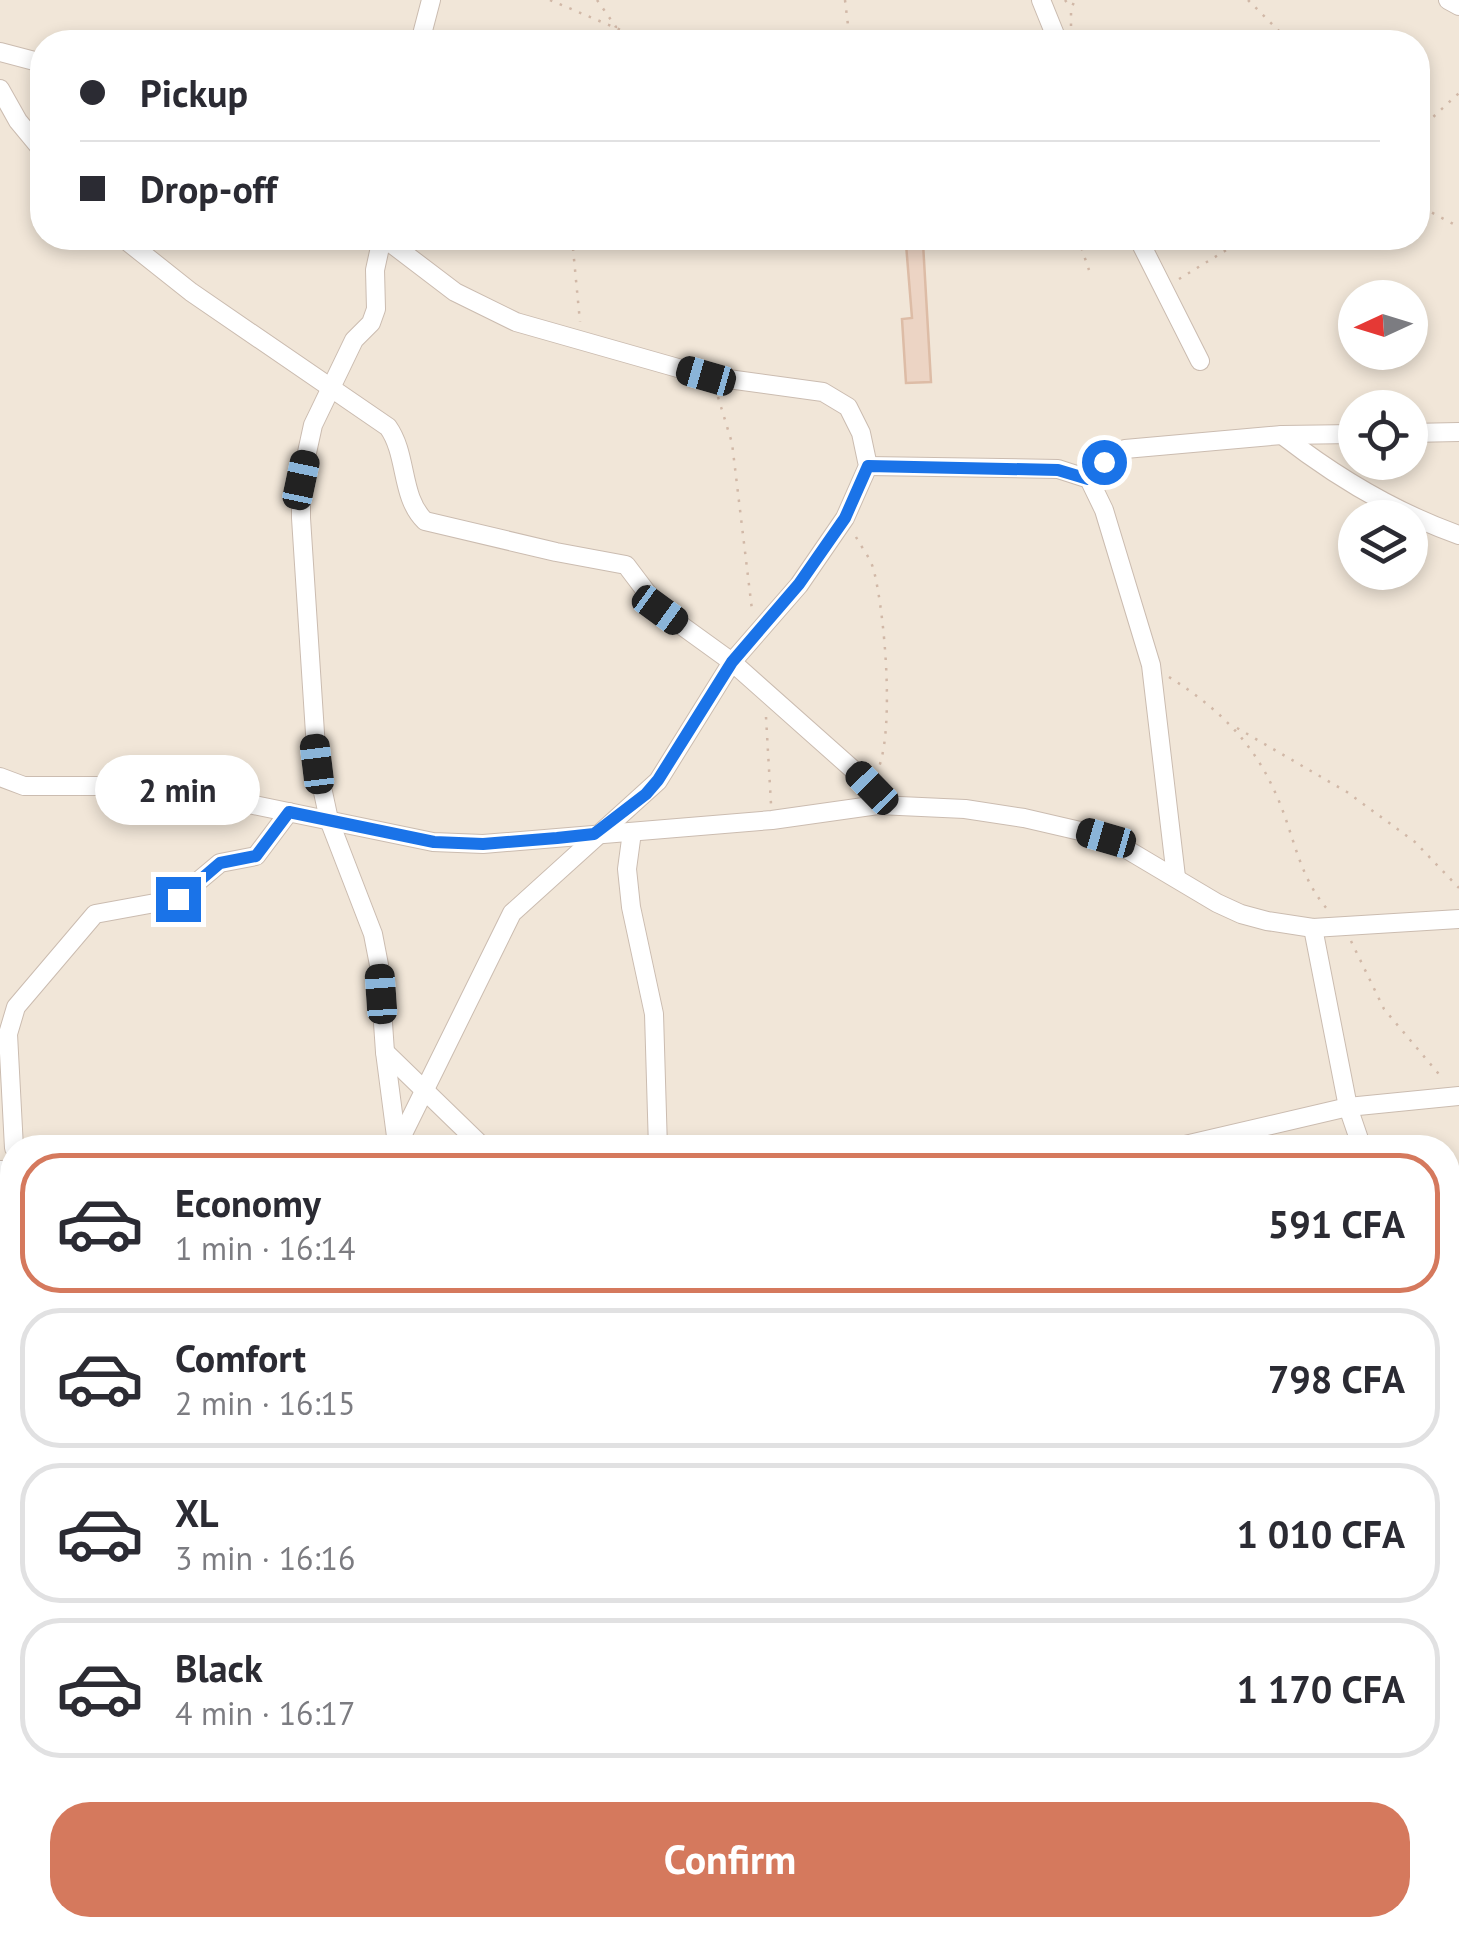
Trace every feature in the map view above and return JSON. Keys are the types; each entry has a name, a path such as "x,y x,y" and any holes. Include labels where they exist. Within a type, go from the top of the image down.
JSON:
{"street":[{"path":"423,30 431,0"},
{"path":"1041,0 1053,30"},
{"path":"1448,0 1459,6"},
{"path":"0,52 30,61"},
{"path":"0,88 30,136"},
{"path":"137,250 388,427 402,452 412,502 425,520 626,565 652,603 765,690 875,797"},
{"path":"380,250 375,270 376,309 371,322 354,340 313,425 301,480 300,518 313,733 329,820 373,934 396,1135"},
{"path":"399,250 455,292 516,322 706,376 823,392 848,407 862,434 868,466 845,518 799,584 732,662 658,780 512,912 403,1135"},
{"path":"1144,250 1200,361"},
{"path":"1428,433 1459,432"},
{"path":"1088,479 1125,448 1338,434"},
{"path":"1282,435 1322,466 1380,501 1459,536"},
{"path":"868,466 1058,470 1088,479 1104,510 1151,665 1176,877"},
{"path":"0,777 24,786 104,786 215,797 434,842 483,844 772,820 875,797 1106,838 1241,914 1313,928 1459,920"},
{"path":"13,1135 10,1018 56,956 95,914 178,899 220,863 256,856 289,812"},
{"path":"632,832 627,869 630,908 654,1014 658,1135"},
{"path":"1313,928 1348,1106 1358,1135"},
{"path":"385,1052 470,1135"},
{"path":"1226,1135 1348,1106 1458,1095"}],"path":[{"path":"550,0 623,30"},
{"path":"597,0 616,27"},
{"path":"845,0 849,30"},
{"path":"1066,0 1071,8"},
{"path":"1071,26 1075,0"},
{"path":"1248,0 1278,30"},
{"path":"1430,119 1459,93"},
{"path":"1430,212 1459,227"},
{"path":"573,250 581,338"},
{"path":"1082,250 1089,270"},
{"path":"1164,289 1227,250"},
{"path":"706,376 721,402 732,443 756,638"},
{"path":"845,518 874,566 881,616 886,700 883,757 875,797"},
{"path":"1151,665 1207,701 1236,728 1347,792 1415,842 1459,888"},
{"path":"765,690 772,820"},
{"path":"1236,728 1274,790 1296,857 1315,895 1344,926 1384,1009 1458,1095"}],"shaded area":[{"path":"0,0 1459,0 1459,1135 0,1135"}],"building":[{"path":"906,250 923,250 931,382 906,383 902,319 912,318"}],"route":[{"path":"178,899 220,863 256,856 289,812 434,842 483,844 594,834 658,780 732,662 799,584 845,518 868,466 1058,470 1088,479 1104,462"}]}
